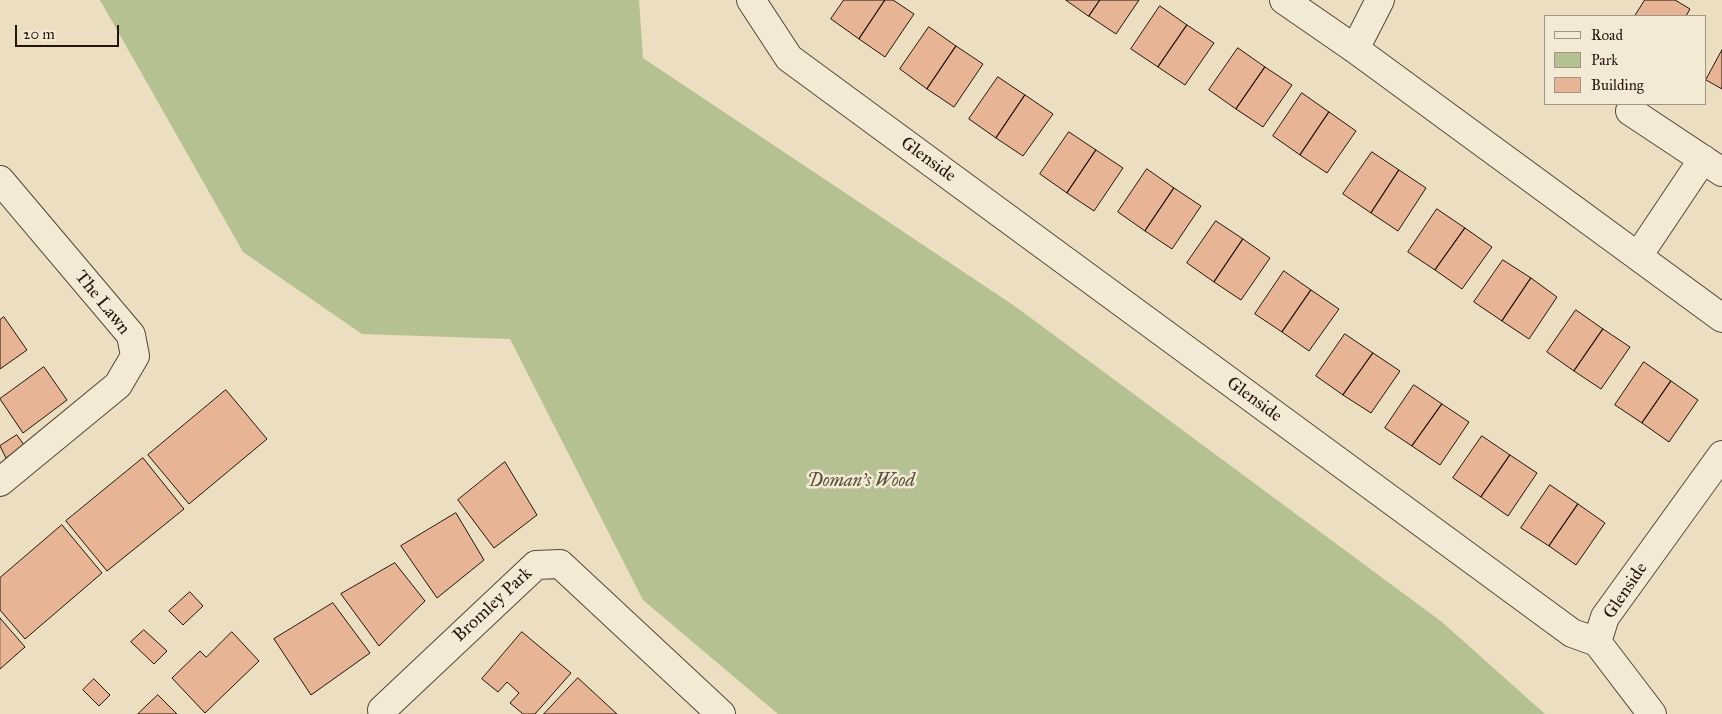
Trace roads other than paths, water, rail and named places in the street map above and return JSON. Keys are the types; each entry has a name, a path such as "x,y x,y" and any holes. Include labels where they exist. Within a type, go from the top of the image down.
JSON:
{"street":[{"name":"Glenside","path":"751,0 789,58 1572,633 1597,642 1605,618 1722,455"},
{"path":"1284,0 1355,49 1722,318"},
{"path":"1355,49 1380,0"},
{"path":"1630,111 1712,166 1638,256"},
{"name":"The Lawn","path":"0,180 131,335 135,356 118,384 0,482"},
{"name":"Bromley Park","path":"382,710 536,565 560,564 721,714"},
{"path":"1597,642 1652,714"}],"park label":[{"name":"Doman's Wood","path":"861,482"}]}
